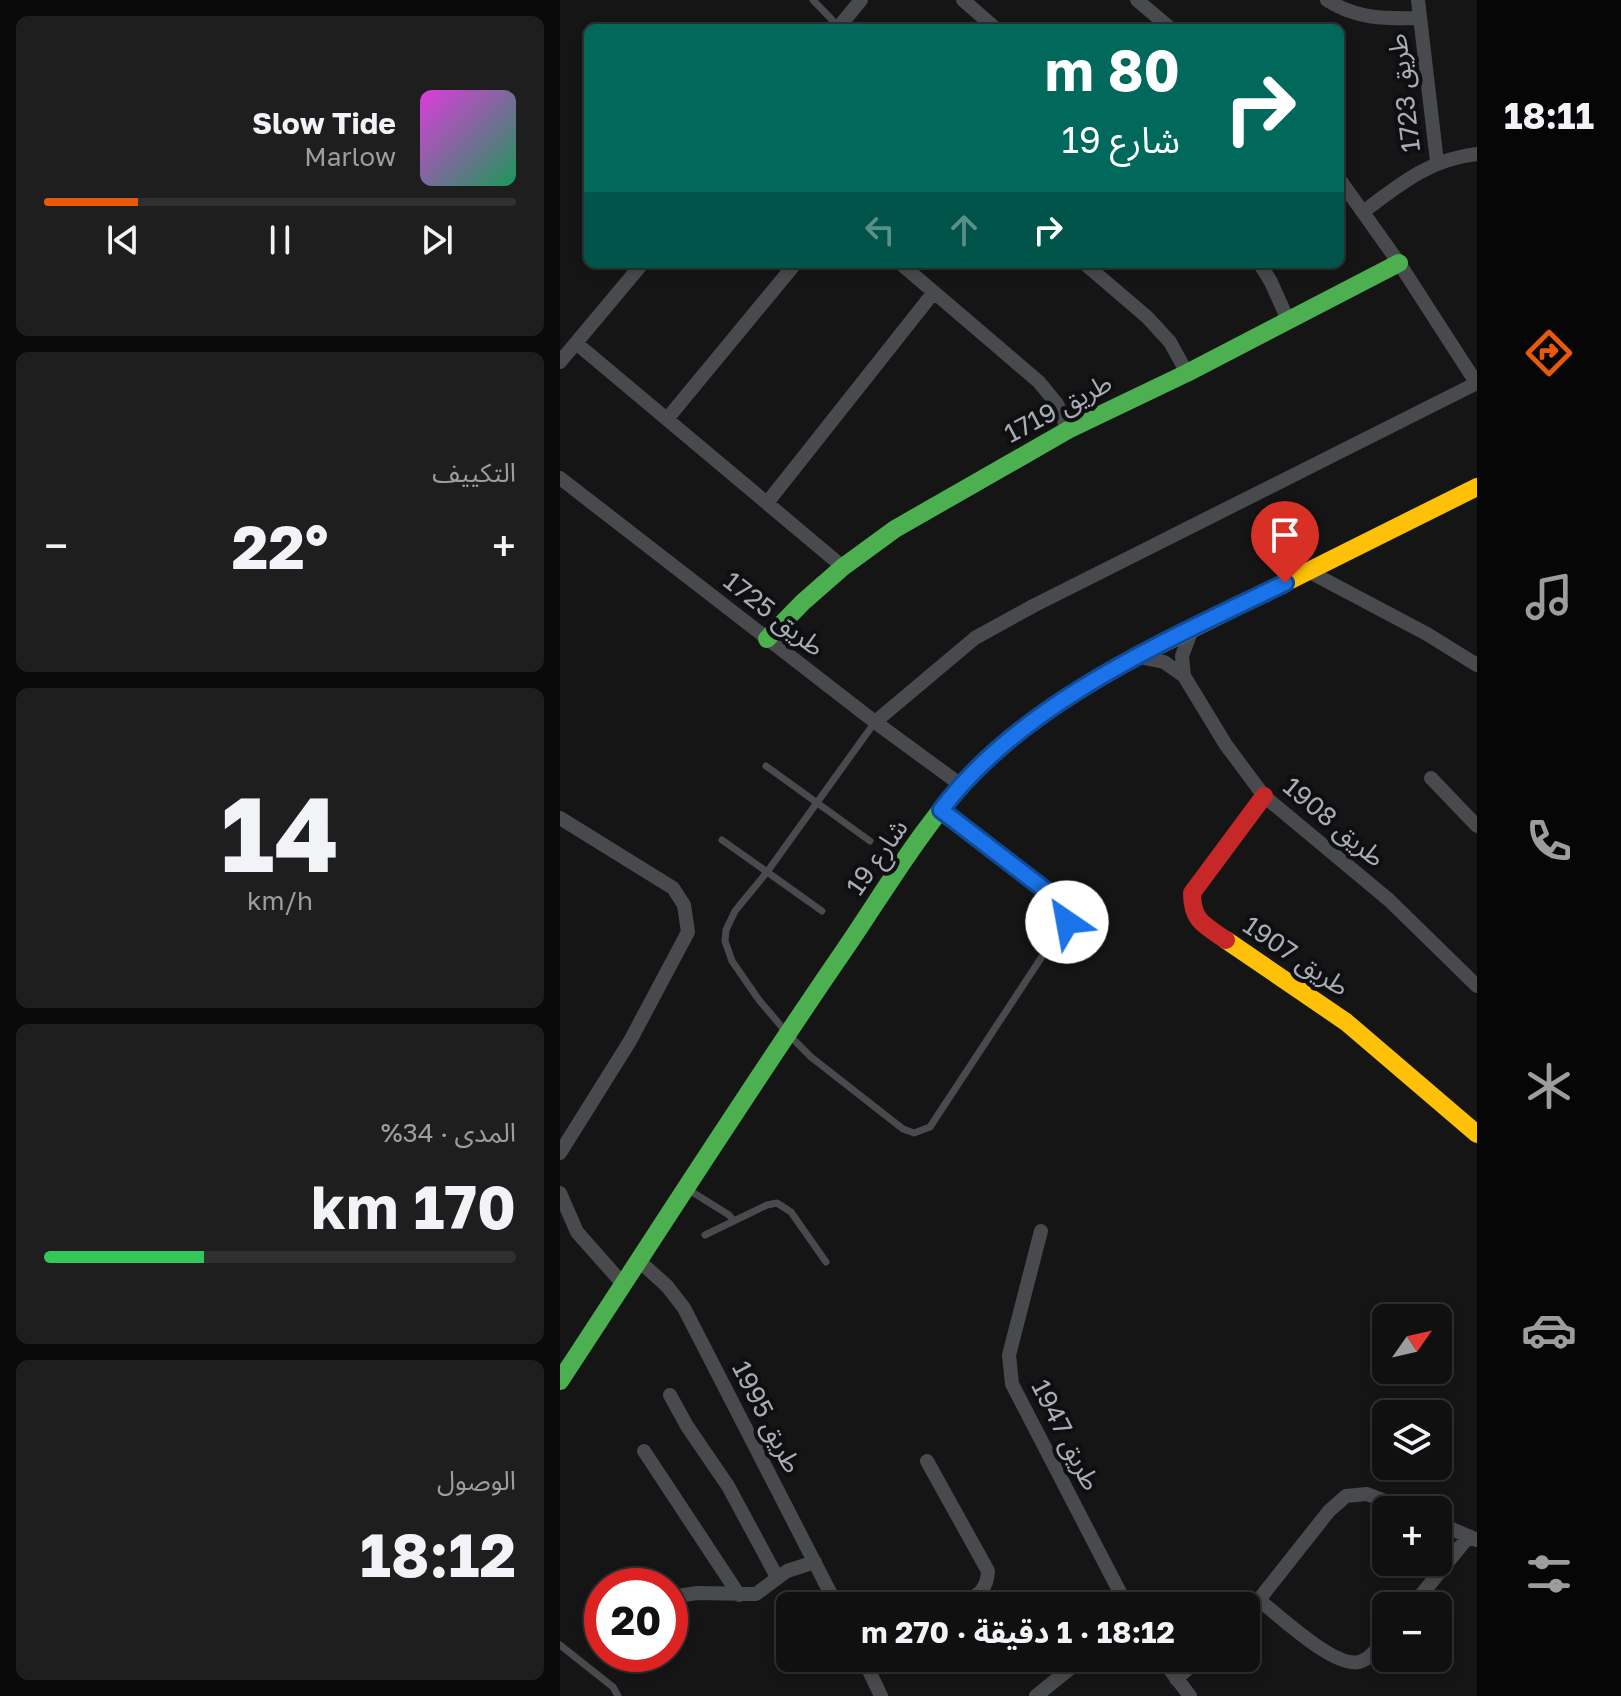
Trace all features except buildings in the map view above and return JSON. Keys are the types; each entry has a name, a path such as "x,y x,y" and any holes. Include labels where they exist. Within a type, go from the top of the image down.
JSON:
{"street":[{"path":"841,24 861,0"},
{"path":"963,0 990,24"},
{"path":"1137,0 1165,24"},
{"name":"طريق 1723","path":"1327,0 1364,17 1420,18"},
{"name":"طريق 1723","path":"1418,0 1437,162"},
{"path":"1363,212 1409,177 1437,162 1477,154"},
{"path":"875,722 975,638 1477,384 1399,263 1344,186"},
{"name":"طريق 1719","path":"767,639 843,567 895,529 1068,430 1187,373 1399,263"},
{"path":"560,362 639,268"},
{"path":"667,419 792,268"},
{"path":"906,268 1039,382 1057,404 1068,430"},
{"path":"1090,268 1147,317 1170,342 1187,373"},
{"path":"1262,268 1288,320"},
{"path":"767,503 934,292"},
{"path":"576,343 843,567"},
{"name":"طريق 1725","path":"560,478 961,785"},
{"name":"شارع 19","path":"560,1381 787,1033 961,785 1015,733 1089,685 1193,628 1477,487"},
{"path":"1308,571 1427,634 1477,665"},
{"path":"1184,676 1182,656 1193,628"},
{"path":"1139,657 1164,662 1184,676"},
{"name":"طريق 1908","path":"1184,676 1226,745 1264,796 1389,900 1477,986"},
{"path":"1431,778 1477,826"},
{"name":"طريق 1907","path":"1264,796 1192,893 1192,908 1199,922 1346,1022 1477,1134"},
{"path":"560,818 673,888 684,905 688,920 688,932 630,1041 560,1153"},
{"path":"560,1193 577,1232 623,1284"},
{"name":"طريق 1947","path":"1041,1231 1009,1355 1012,1384 1120,1592"},
{"name":"طريق 1995","path":"639,1261 667,1286 684,1308 830,1592"},
{"path":"670,1395 728,1486 777,1577"},
{"path":"644,1451 739,1595"},
{"path":"927,1461 988,1571 988,1584 983,1592"},
{"path":"1372,1496 1346,1496 1329,1511 1260,1601 1330,1655 1344,1662 1359,1662 1372,1653"},
{"path":"1425,1592 1473,1538 1452,1529"},
{"path":"688,1594 739,1595 762,1591 787,1571 815,1562"},
{"path":"870,1672 881,1696"},
{"path":"1036,1696 1066,1672"},
{"path":"1171,1672 1190,1696"},
{"path":"1176,1679 1184,1672"}],"lane":[{"path":"813,0 835,24"},
{"path":"875,722 729,920 725,941 732,961 787,1033 811,1057 903,1129 914,1133 930,1127 1068,917 1062,903 941,810"},
{"path":"766,766 870,841"},
{"path":"722,840 822,911"},
{"path":"687,1189 734,1221"},
{"path":"705,1235 767,1205 782,1205 791,1212 826,1262"},
{"path":"560,1645 613,1687 618,1696"}],"traffic: fast":[{"path":"767,639 843,567 895,529 1068,430 1187,373 1399,263"},
{"path":"560,1381 771,1058 939,812 975,771 1011,739 1069,696 1132,659"}],"traffic: slow":[{"path":"1132,659 1477,487"},
{"path":"1226,940 1346,1022 1477,1134"}],"traffic: jam":[{"path":"1226,940 1197,916 1192,893 1264,796"}],"route":[{"path":"1067,922 1068,912 1062,903 941,810 991,754 1056,705 1193,628 1285,583"}]}
